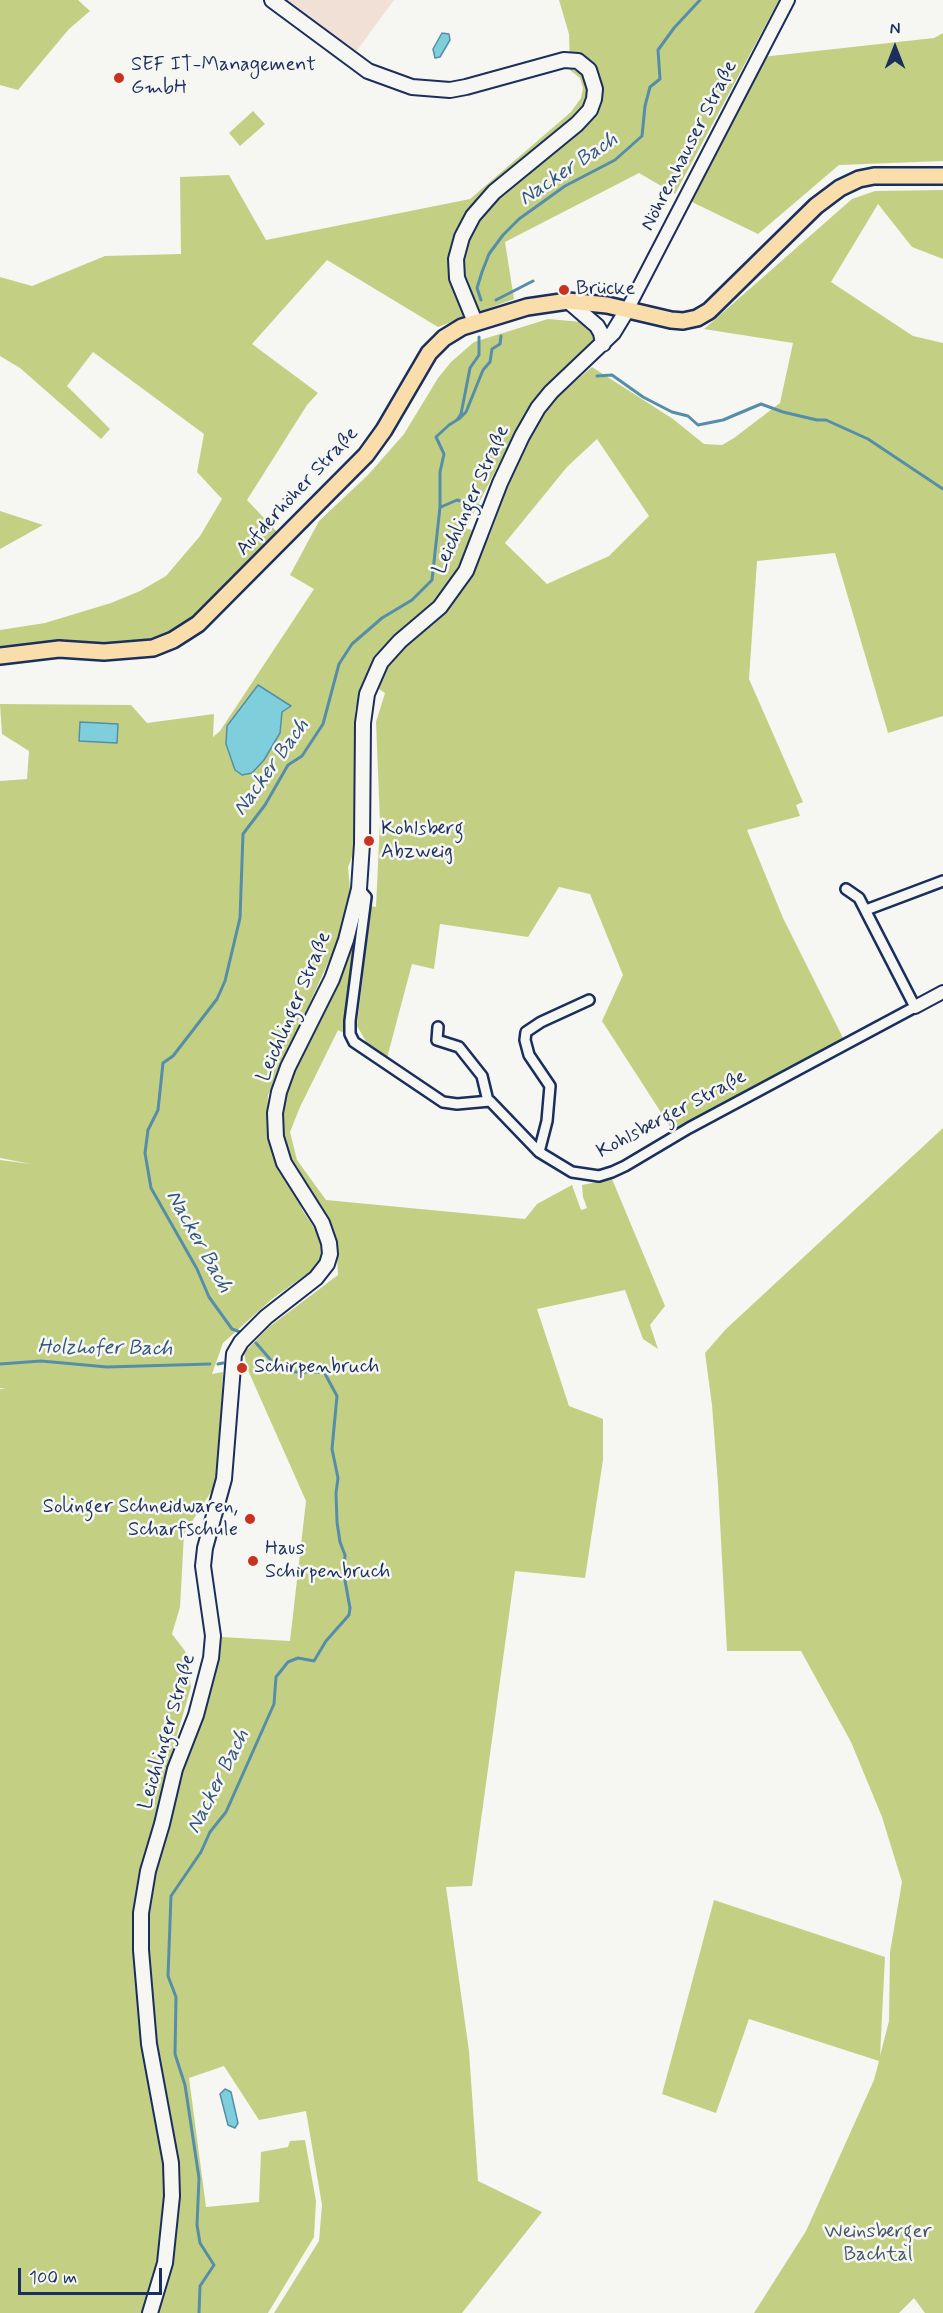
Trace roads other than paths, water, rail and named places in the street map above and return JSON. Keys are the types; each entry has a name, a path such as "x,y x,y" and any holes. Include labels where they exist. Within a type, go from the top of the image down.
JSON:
{"main road":[{"path":"272,0 368,71 412,87 450,90 564,60 578,61 589,69 595,89 590,110 578,124 494,192 473,216 462,237 456,259 457,278 475,322"},
{"name":"Aufderhöher Straße","path":"0,656 51,650 104,652 153,648 173,640 198,624 366,455 434,348 451,333 475,322 527,307 568,301 596,303 671,320 683,321 700,317 709,311 816,206 840,188 853,181 874,176 943,176"},
{"path":"568,301 597,326 603,345"},
{"name":"Leichlinger Straße","path":"150,2313 165,2263 172,2196 171,2163 153,2070 144,1995 140,1929 144,1895 175,1769 196,1715 211,1658 213,1636 203,1566 205,1548 224,1479 234,1354 241,1342 266,1317 316,1278 327,1264 330,1254 322,1223 284,1163 276,1137 275,1113 279,1092 288,1067 332,979 346,940 359,889 362,844 363,723 367,694 376,671 400,641 432,615 455,590 470,563 500,483 530,419 551,392 603,345 618,327 627,310"}],"street":[{"name":"Nöhrenhauser Straße","path":"627,310 788,0"},
{"path":"866,910 943,881"},
{"path":"359,889 366,897 350,1021 351,1038 359,1047 442,1102 458,1104 488,1101 482,1076 459,1047 437,1040 438,1027"},
{"path":"846,889 859,898 915,1007"},
{"name":"Kohlsberger Straße","path":"488,1101 538,1152 572,1172 595,1176 612,1172 700,1122 915,1007 942,997"},
{"path":"538,1152 547,1121 550,1086 530,1055 525,1035 528,1030 541,1022 589,1000"}],"water":[{"path":"442,33 449,34 450,40 440,57 435,58 433,49"},
{"path":"258,685 291,706 282,712 280,733 264,760 252,773 242,775 235,770 226,744 227,726"},
{"path":"80,722 118,724 117,743 79,741"},
{"path":"225,2089 231,2092 238,2123 235,2128 228,2125 220,2094"}],"waterway":[{"name":"Nacker Bach","path":"481,300 477,288 482,272 489,254 503,235 519,219 565,186 615,160 642,136 645,106 650,87 660,79 658,50 674,28 700,0"},
{"path":"496,300 533,281"},
{"path":"459,419 466,412 483,370 490,362 492,349 500,344 501,336"},
{"name":"Nacker Bach","path":"240,1332 232,1329 209,1297 197,1269 151,1188 145,1153 148,1130 158,1110 163,1063 173,1056 217,999 225,981 240,918 243,834 265,805 288,765 302,756 323,724 339,664 352,644 382,618 412,600 432,580 440,507 440,472 444,454 436,437 461,414 470,368 479,355 479,337"},
{"path":"597,376 612,375 643,397 672,412 688,416 698,425 723,420 761,404 783,412 826,420 868,439 943,489"},
{"path":"441,507 457,500 482,507"},
{"name":"Nacker Bach","path":"199,2313 200,2286 214,2265 200,2243 197,2225 199,2178 185,2085 175,2054 176,1997 168,1976 171,1896 201,1852 210,1832 226,1812 274,1704 276,1677 288,1662 298,1658 314,1661 326,1641 349,1615 350,1608 344,1575 345,1555 337,1522 338,1478 332,1449 337,1396 324,1372 294,1372 276,1366 256,1343"},
{"name":"Holzhofer Bach","path":"0,1364 41,1361 107,1367 210,1364"},
{"name":"Holzhofer Bach","path":"218,1364 223,1363"}],"place":[{"name":"SEF IT-Management GmbH","path":"119,78"},
{"name":"Brücke","path":"564,290"},
{"name":"Kohlsberg Abzweig","path":"369,841"},
{"name":"Schirpenbruch","path":"242,1368"},
{"name":"Solinger Schneidwaren, Scharfschule","path":"250,1519"},
{"name":"Haus Schirpenbruch","path":"253,1561"}],"park label":[{"name":"Weinsberger Bachtal","path":"878,2244"}]}
